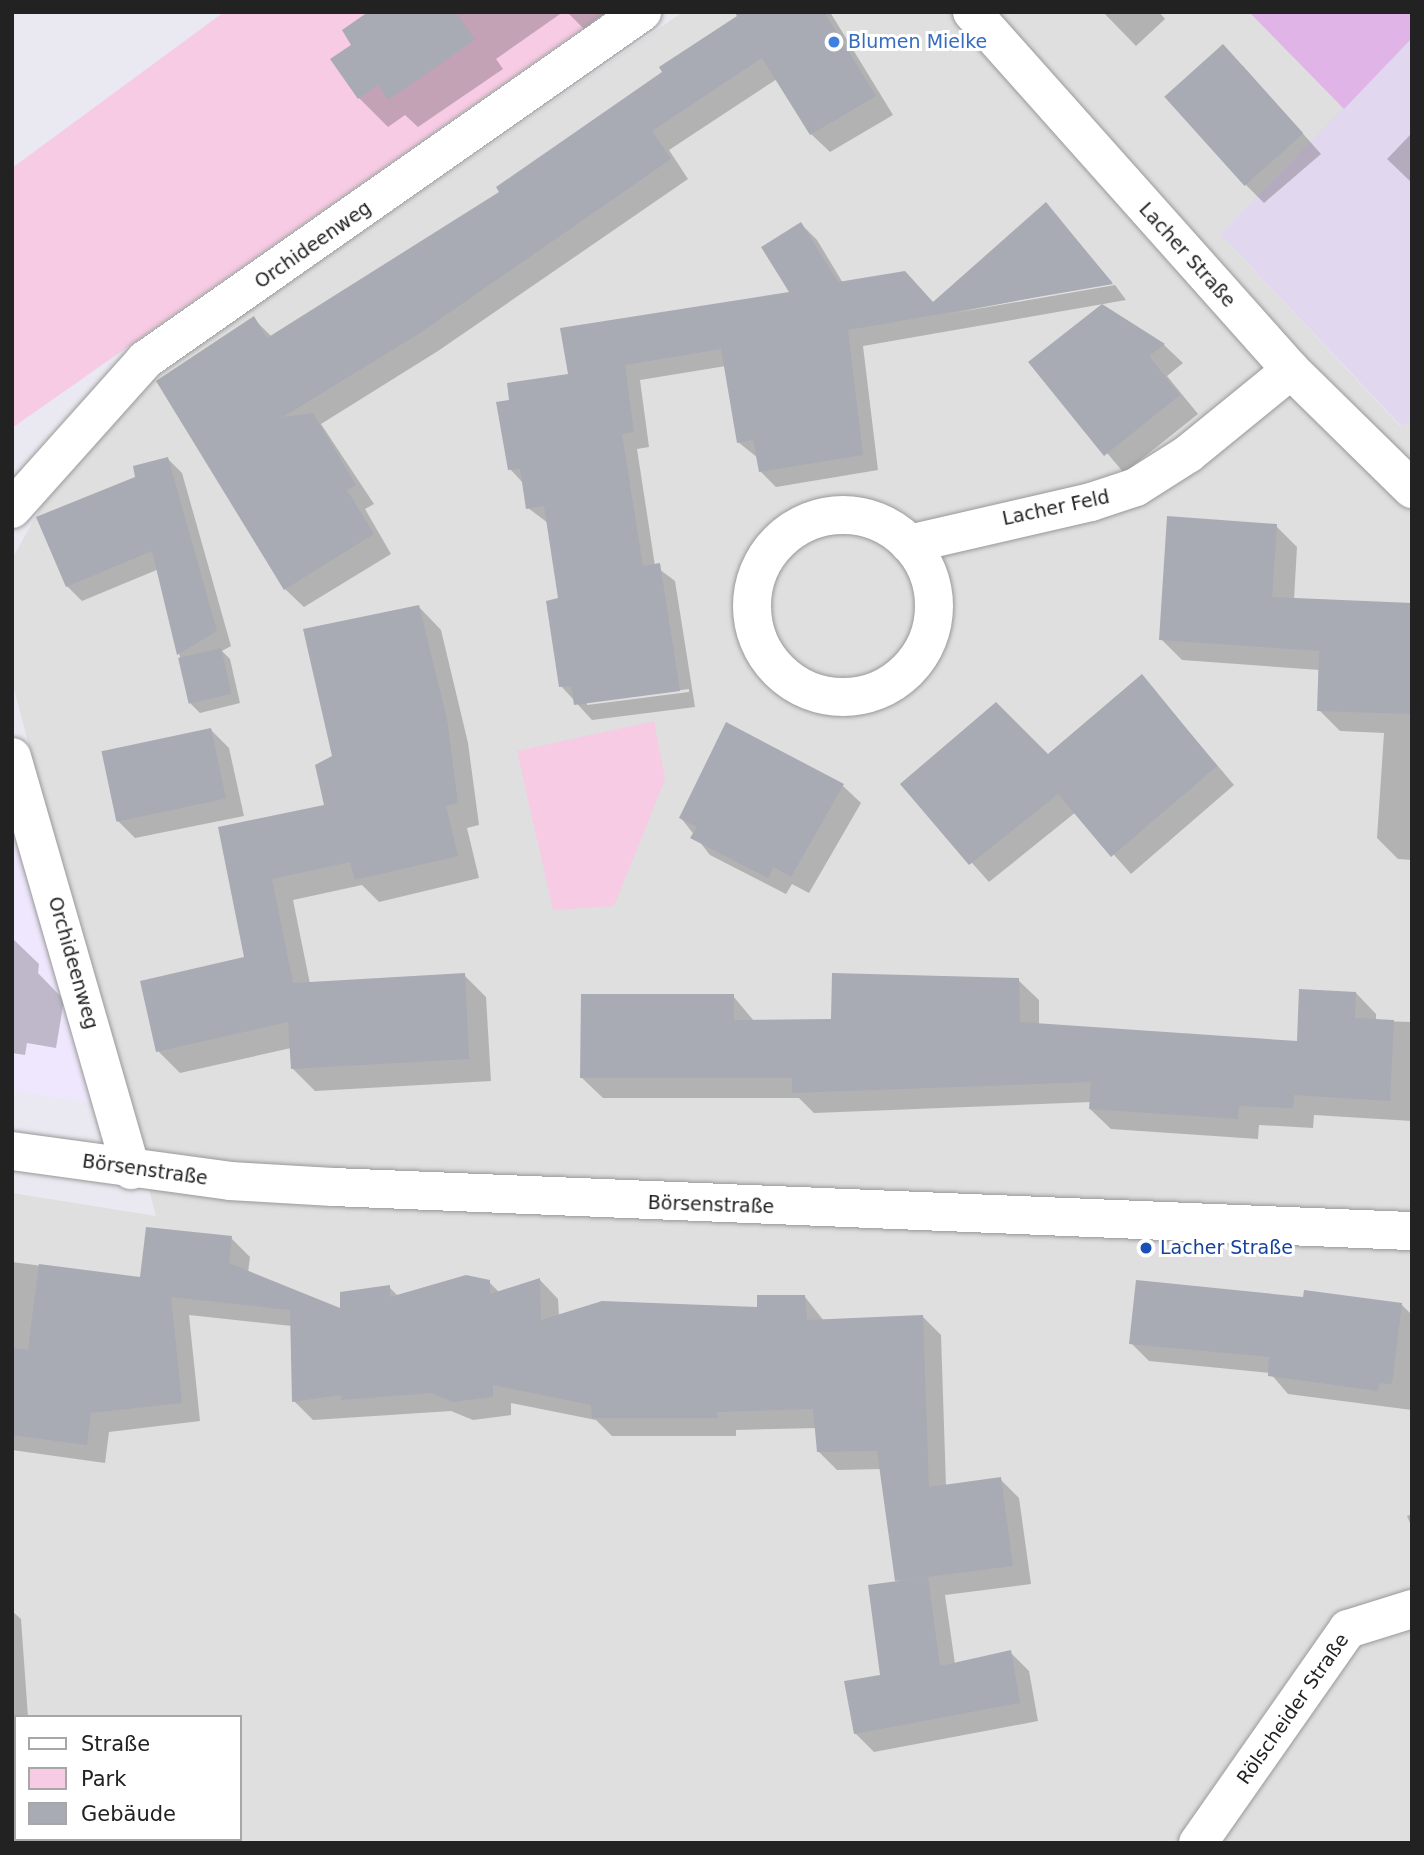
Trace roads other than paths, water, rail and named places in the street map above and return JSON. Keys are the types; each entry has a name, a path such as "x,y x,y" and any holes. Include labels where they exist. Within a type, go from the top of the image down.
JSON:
{"street":[{"name":"Orchideenweg","path":"12,509 145,360 642,12"},
{"name":"Lacher Straße","path":"972,12 1291,370 1412,489"},
{"name":"Lacher Feld","path":"909,544 1091,502 1136,487 1188,454 1291,370"},
{"path":"847,515 874,520 909,544 930,578 934,603 922,652 907,671 886,686 856,697 838,697 793,682 775,667 753,625 752,597 759,570 773,548 794,529 819,518 847,515"},
{"name":"Orchideenweg","path":"12,757 131,1170"},
{"name":"Börsenstraße","path":"12,1150 131,1170 230,1181 525,1197 1412,1231"},
{"name":"Rölscheider Straße","path":"1198,1843 1348,1629 1412,1609"}],"place":[{"name":"Blumen Mielke","path":"834,42"},
{"name":"Lacher Straße","path":"1146,1248"}]}
